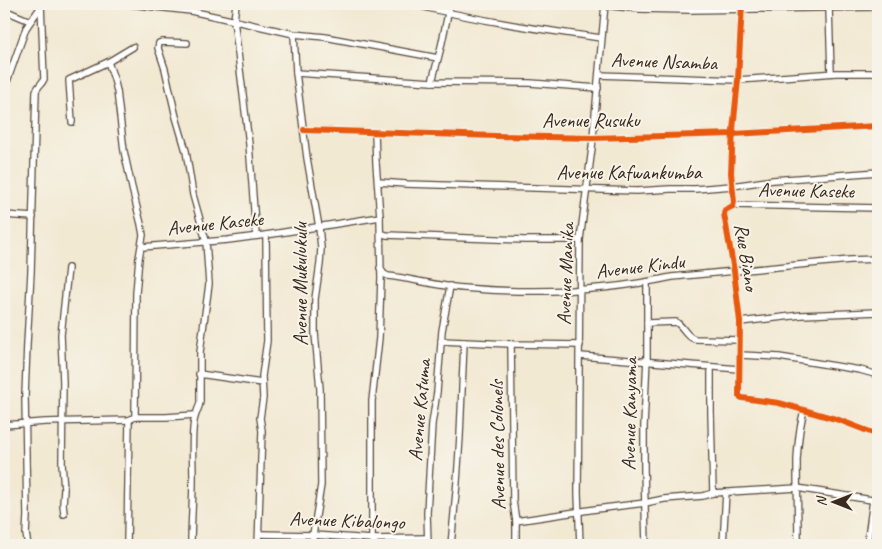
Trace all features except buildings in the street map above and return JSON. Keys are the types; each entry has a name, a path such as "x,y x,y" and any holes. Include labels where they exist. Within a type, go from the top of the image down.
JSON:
{"street":[{"path":"129,4 191,11 294,34 326,37 438,58"},
{"path":"236,4 234,20 249,144 256,236"},
{"path":"412,4 448,14 509,25 601,38"},
{"path":"432,82 450,4"},
{"path":"603,4 639,9 691,10 742,6 878,8"},
{"name":"Avenue Manika","path":"580,545 580,240 598,88 603,4"},
{"path":"4,90 26,28 41,5"},
{"path":"28,545 26,534 25,396 33,217 36,91 38,86 43,83 44,76 41,5"},
{"name":"Rue Biano","path":"742,6 731,173 733,205 725,210 724,214 734,271 740,322 739,394 742,398 774,402 804,411"},
{"path":"829,8 831,73"},
{"path":"4,10 30,21"},
{"name":"Avenue Mukulukulu","path":"294,34 296,73 307,158 319,227 320,256 315,299 320,389 321,485 312,535 313,545"},
{"path":"187,43 162,42 158,48 186,151 194,195 206,242 209,284 200,352 200,407 194,421 191,545"},
{"path":"72,122 69,80 108,62 132,47"},
{"path":"108,62 117,91 124,151 143,235 136,293 127,545"},
{"path":"4,69 11,71"},
{"name":"Avenue Nsamba","path":"296,73 432,82 530,83 598,88"},
{"name":"Avenue Nsamba","path":"599,75 738,80 831,73 878,73"},
{"name":"Avenue Rusuku","path":"304,130 593,138 733,134 878,126"},
{"path":"375,132 381,233 379,338 372,401 372,539 376,545"},
{"name":"Avenue Kafwankumba","path":"378,182 636,191 695,189 773,180 878,172"},
{"name":"Avenue Kaseke","path":"733,205 878,208"},
{"path":"4,215 33,217"},
{"name":"Avenue Kaseke","path":"142,247 266,235 380,217"},
{"path":"381,233 386,235 525,240 580,240"},
{"path":"258,545 262,431 260,418 267,342 266,235"},
{"name":"Avenue Kindu","path":"380,268 388,276 450,286 540,292 647,283 672,277 878,259"},
{"path":"64,514 62,464 63,364 61,335 68,268"},
{"name":"Avenue Kanyama","path":"646,545 644,426 647,283"},
{"name":"Avenue Katuma","path":"428,538 427,512 432,424 437,392 443,322 450,286"},
{"path":"740,322 801,315 878,312"},
{"path":"647,323 676,322 692,338 740,340"},
{"path":"441,340 580,345"},
{"path":"451,545 460,445 464,342"},
{"name":"Avenue des Colonels","path":"511,344 513,501 516,521 516,545"},
{"path":"740,355 787,358 860,370 878,375"},
{"path":"580,356 740,369"},
{"path":"711,367 713,493"},
{"path":"200,374 262,383"},
{"path":"798,545 799,430 804,411 840,420 878,435"},
{"path":"4,425 196,415"},
{"path":"516,521 664,499 703,496 713,493 797,488 876,501 867,545"},
{"path":"723,545 726,492"},
{"name":"Avenue Kibalongo","path":"259,534 372,539 428,538 428,545"}],"cycle path":[{"path":"742,4 731,173 734,202 733,206 725,210 724,214 734,271 740,322 739,396 779,403 839,420 878,435"},
{"path":"304,130 593,138 733,134 878,126"}]}
